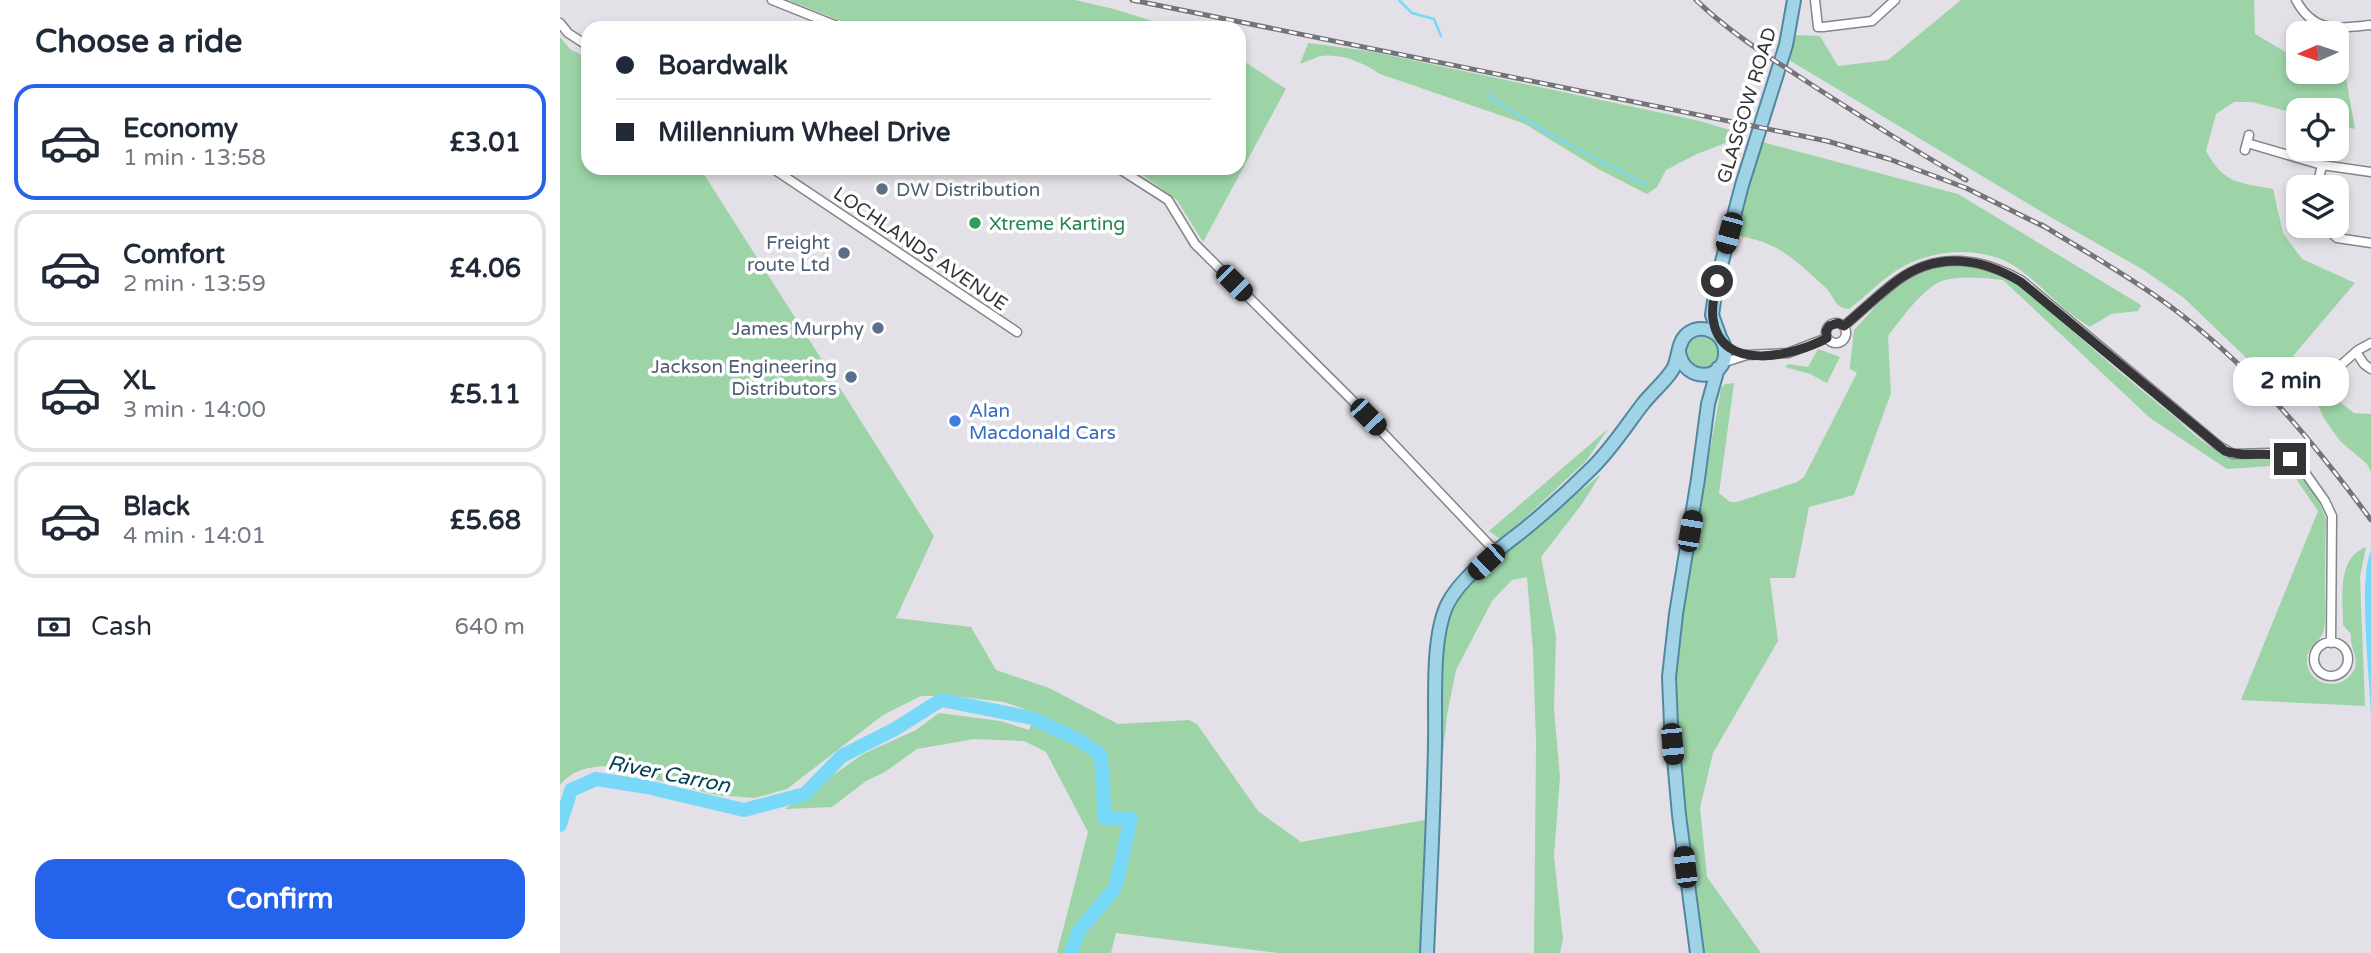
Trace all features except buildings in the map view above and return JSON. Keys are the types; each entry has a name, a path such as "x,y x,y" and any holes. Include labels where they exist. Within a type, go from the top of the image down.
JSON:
{"main road":[{"name":"GLASGOW ROAD","path":"1713,303 1742,185 1786,45 1794,0"},
{"path":"1427,953 1440,630 1448,605 1453,596 1496,552 1612,447 1673,369 1685,336 1697,329 1707,318 1713,303"},
{"path":"1697,953 1679,814 1669,677 1706,413 1725,351 1713,320 1713,303"},
{"path":"1697,329 1709,330 1721,338"},
{"path":"1679,352 1683,366 1693,373 1704,396 1706,413"},
{"path":"1656,389 1672,378 1693,373 1707,374 1720,366"}],"street":[{"path":"772,0 824,21"},
{"path":"1815,0 1818,27 1872,21 1895,0"},
{"path":"2296,0 2310,18 2322,26 2330,28 2371,25"},
{"path":"560,23 568,33 581,41"},
{"path":"2247,143 2322,165 2371,172"},
{"path":"2320,175 2322,165"},
{"name":"LOCHLANDS AVENUE","path":"782,175 1017,332"},
{"path":"1129,175 1168,200 1195,244 1350,398 1496,552"},
{"path":"2337,238 2371,243"},
{"path":"1844,326 1900,279 1931,265 1977,262 1991,266 2021,282 2219,446 2233,454 2270,453 2284,456 2301,467 2332,516 2331,643"},
{"path":"1827,338 1827,328 1832,323 1844,326"},
{"path":"1827,338 1832,342 1841,342 1846,335 1844,326"},
{"path":"1721,338 1733,349 1747,355 1768,356 1808,347 1827,338"},
{"path":"2315,388 2356,352 2371,344"},
{"path":"2356,352 2371,369"},
{"path":"1720,366 1747,355"},
{"path":"2331,643 2341,645 2348,659 2345,669 2337,676 2326,676 2318,670 2314,660 2321,646 2331,643"}],"green space":[{"path":"788,0 1075,0 1153,21 840,21"},
{"path":"1961,0 2254,0 2255,34 2286,52 2286,84 2347,84 2355,129 2349,127 2349,98 2286,98 2286,111 2252,102 2234,102 2216,114 2206,151 2226,176 2241,183 2273,189 2283,233 2302,259 2355,283 2293,356 2330,394 2354,413 2371,414 2371,472 2367,464 2340,441 2323,417 2316,400 2305,393 2293,393 2287,397 2184,298 2142,269 1789,60 1795,35 1820,36 1838,66 1888,60"},
{"path":"560,37 570,49 581,54 581,175 704,175 934,536 896,618 971,627 996,670 1049,688 1118,724 1189,720 1197,724 1258,811 1301,842 1425,820 1421,953 1278,953 1116,933 1111,953 1057,953 1088,832 1046,752 1024,741 974,739 917,749 885,772 866,781 832,807 785,809 863,754 916,730 939,713 1000,721 1029,730 1036,713 1004,702 954,696 921,696 883,715 787,789 755,798 716,795 603,766 580,771 560,785"},
{"path":"1308,43 1369,51 1700,121 1746,135 1697,154 1666,170 1657,187 1647,194 1600,170 1523,123 1380,74 1345,57 1321,56 1300,64"},
{"path":"1246,63 1286,89 1246,163"},
{"path":"1762,142 1958,194 2141,305 2138,311 2111,314 2090,327 2019,269 1992,256 1962,252 1932,256 1904,266 1889,275 1849,309 1844,308 1826,288 1789,256 1763,242 1736,235"},
{"path":"1143,175 1239,175 1203,242 1177,200"},
{"path":"1960,264 1993,271 2010,278 2209,446 2224,454 2279,458 2303,475 2315,493 2326,520 2325,625 2323,633 2307,656 2309,670 2319,681 2335,684 2349,677 2354,670 2356,661 2351,634 2343,625 2343,581 2350,560 2356,552 2366,547 2360,577 2365,706 2241,700 2318,511 2292,473 2271,466 2227,469 2150,418 2003,280 1965,278 1942,281 1920,297 1888,336 1891,393 1854,495 1809,507 1795,578 1770,578 1778,641 1713,753 1700,808 1707,877 1761,953 1704,953 1679,752 1674,671 1677,636 1721,388 1725,384 1734,383 1719,493 1730,502 1737,502 1797,482 1804,477 1857,373 1850,369 1854,330 1905,279 1941,265"},
{"path":"1702,335 1714,340 1719,352 1714,364 1702,369 1690,364 1685,352 1690,340"},
{"path":"1818,349 1840,357 1827,383 1810,374 1785,367 1788,364 1808,367"},
{"path":"1608,429 1586,461 1509,533 1500,539 1489,531"},
{"path":"1601,474 1582,504 1541,557 1556,636 1554,709 1560,777 1554,856 1563,939 1560,953 1534,953 1536,742 1527,577 1512,580 1492,601 1456,670 1447,715 1439,794 1443,645 1456,605 1474,581"}],"water":[{"path":"2371,551 2371,715 2365,583"}],"waterway":[{"path":"1399,0 1412,13 1434,19 1441,36"},
{"path":"1488,94 1551,135 1646,185"},
{"name":"River Carron","path":"560,825 571,790 596,779 647,787 744,810 805,794 842,756 895,729 941,700 1032,718 1079,740 1100,754 1104,818 1131,819 1115,888 1078,932 1071,953"}],"railway":[{"path":"1132,0 1236,21"},
{"path":"1696,0 1723,24 1767,55 1869,122 1966,180"},
{"path":"1246,23 1827,141 1889,159 1966,188 2049,229"},
{"path":"2042,225 2152,293 2225,351 2302,432 2371,520"}],"place":[{"name":"DW Distribution","path":"882,189"},
{"name":"Xtreme Karting","path":"975,223"},
{"name":"Freight route Ltd","path":"844,253"},
{"name":"James Murphy","path":"878,328"},
{"name":"Jackson Engineering Distributors","path":"851,377"},
{"name":"Alan Macdonald Cars","path":"955,421"}],"route":[{"path":"1717,281 1712,315 1720,337 1742,354 1768,356 1798,351 1827,338 1826,331 1832,323 1844,326 1900,279 1914,271 1946,262 1977,262 1991,266 2021,282 2225,451 2242,455 2270,453 2290,459"}]}
